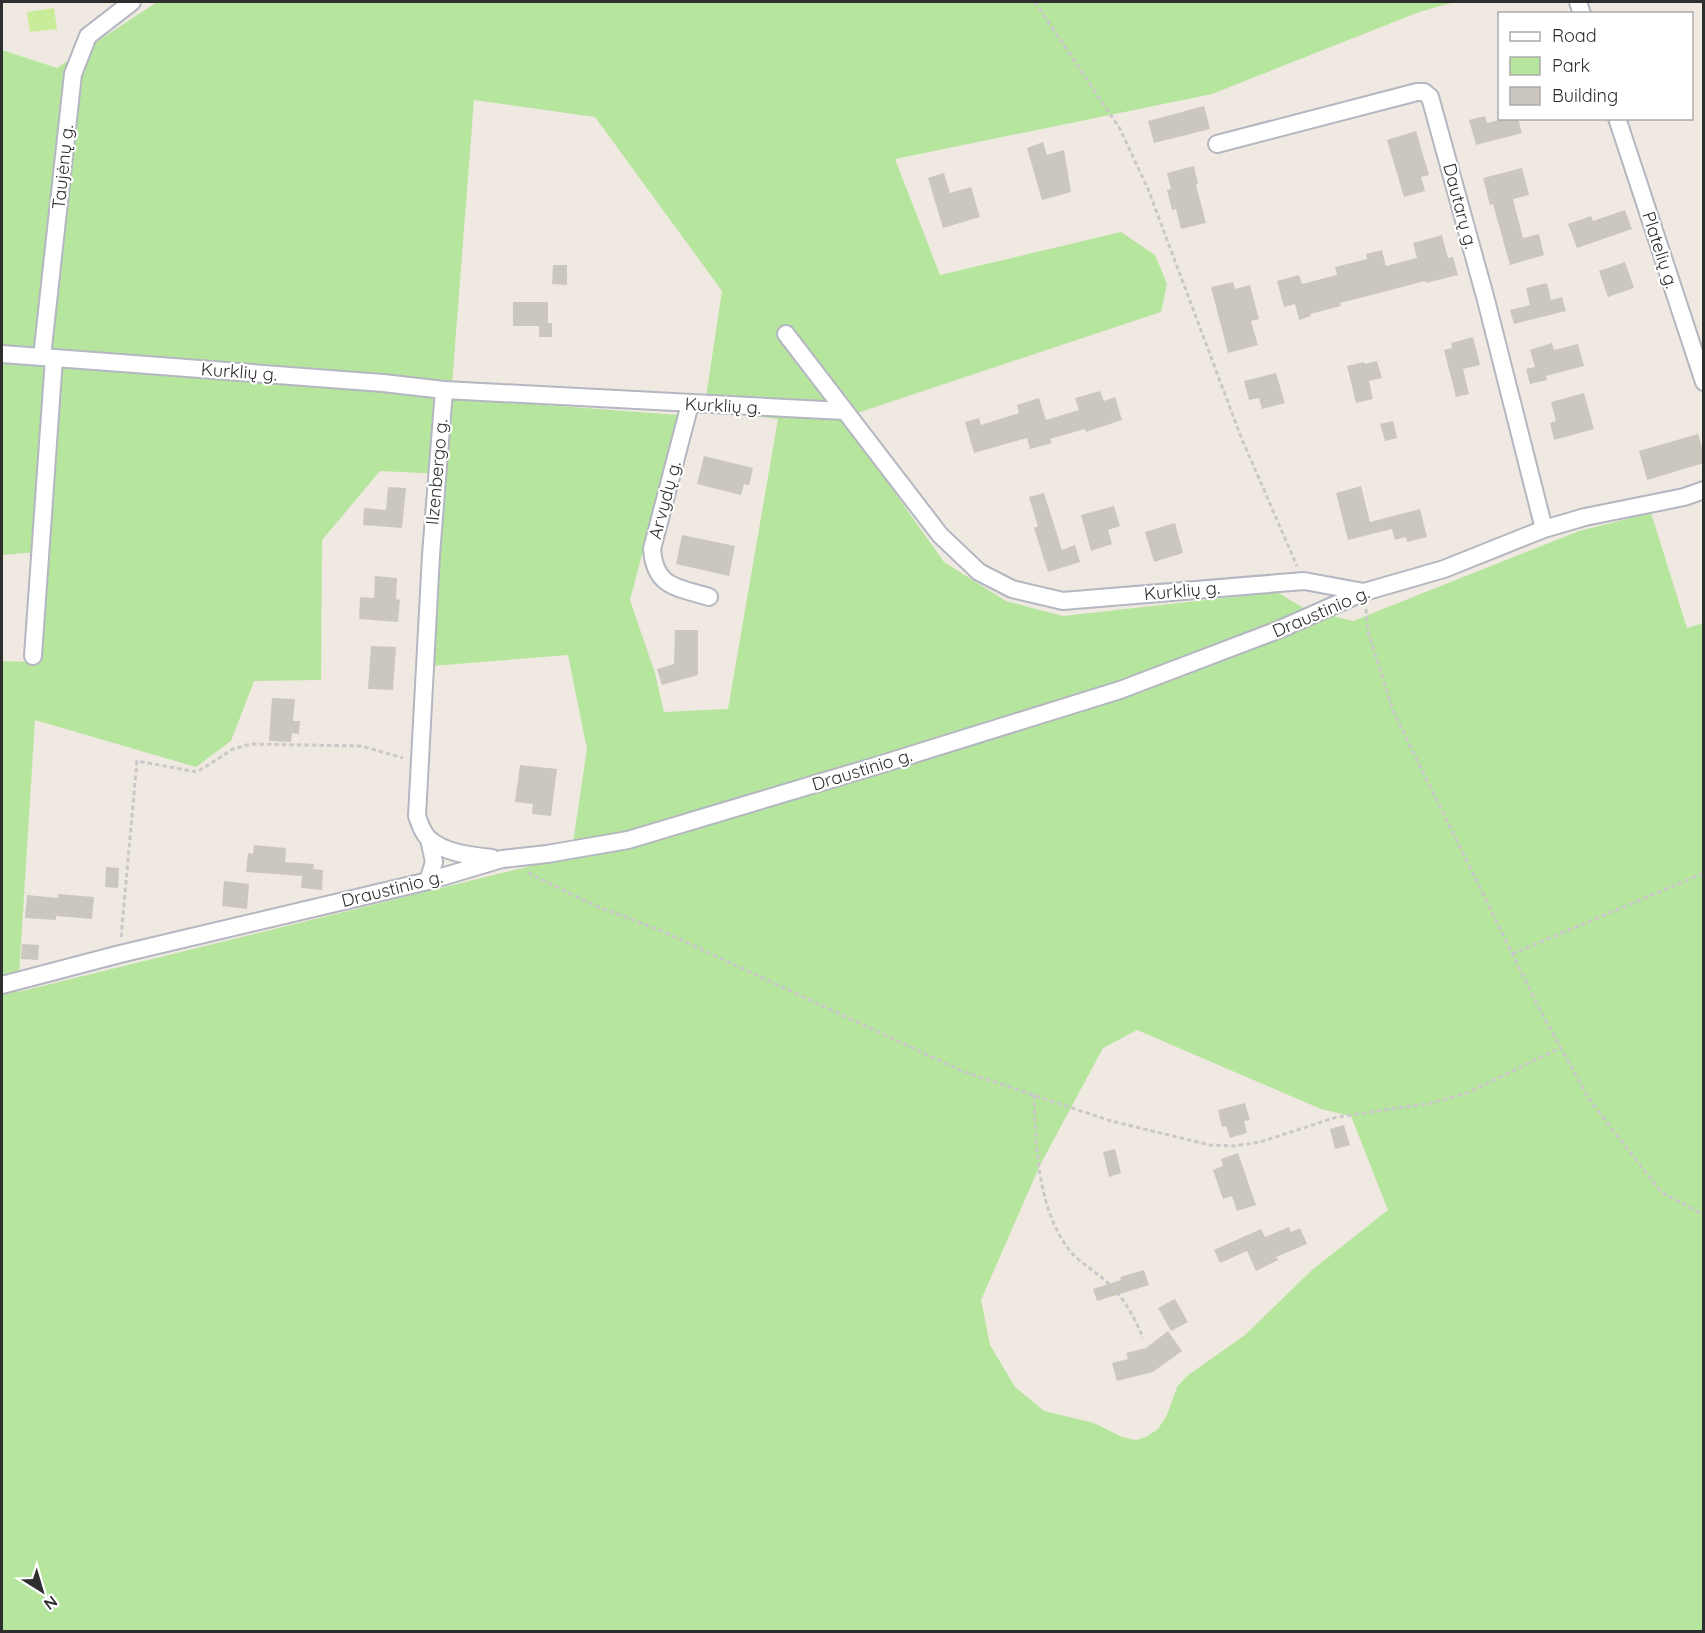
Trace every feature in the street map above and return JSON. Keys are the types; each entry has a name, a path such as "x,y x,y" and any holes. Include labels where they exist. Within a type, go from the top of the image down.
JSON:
{"street":[{"name":"Taujėnų g.","path":"33,656 48,357 73,74 88,36 132,2"},
{"name":"Dautarų g.","path":"1217,144 1417,92 1424,92 1430,97 1486,300 1544,529"},
{"name":"Platelių g.","path":"1618,120 1704,382"},
{"path":"786,334 844,411"},
{"name":"Kurklių g.","path":"2,354 360,381 444,390 844,411 940,535 979,572 1012,589 1063,601 1305,581 1364,592"},
{"name":"Ilzenbergo g.","path":"428,881 434,862 429,839 417,816 430,555 444,390"},
{"name":"Arvydų g.","path":"690,404 652,549 653,565 660,577 670,585 709,597"},
{"name":"Draustinio g.","path":"2,986 120,954 428,881 502,859 628,840 1120,690 1278,630 1364,592 1444,569 1544,529 1585,517 1684,497 1704,490"},
{"path":"429,839 468,856 502,859"}],"path":[{"path":"1035,2 1119,129 1143,179 1241,437 1305,581"},
{"path":"1364,592 1368,632 1394,713 1560,1048 1589,1099 1661,1192 1704,1215"},
{"path":"120,954 137,761 197,772 233,749 251,744 361,747 420,762"},
{"path":"502,859 596,906 662,931 962,1071 1111,1121 1210,1145 1234,1146 1260,1142 1337,1117 1432,1103 1467,1093 1560,1048"},
{"path":"1512,954 1704,873"},
{"path":"1034,1095 1036,1145 1046,1202 1054,1222 1072,1252 1110,1284 1121,1298 1133,1314 1143,1338"}],"green space":[{"path":"157,2 1455,2 1419,12 1212,94 895,159 940,275 1121,232 1155,255 1167,284 1161,312 842,418 944,562 1006,601 1063,616 1277,592 1305,609 1353,621 1579,531 1651,513 1687,628 1704,623 1703,1631 2,1631 2,661 28,662 37,552 2,555 2,50 57,68","holes":["474,100 595,117 722,291 704,410 778,419 728,709 664,712 655,673 630,600 679,415 451,398","380,471 443,474 432,666 568,655 587,749 571,856 18,992 35,720 196,767 231,741 254,681 321,680 322,540","1137,1030 1321,1109 1351,1116 1388,1210 1312,1270 1245,1335 1187,1376 1177,1387 1167,1415 1158,1429 1136,1440 1122,1437 1094,1423 1044,1411 1015,1387 990,1345 981,1300 1040,1165 1103,1048"]},
{"path":"54,8 57,29 30,32 27,12"}],"building":[{"path":"1204,106 1210,129 1154,143 1148,121"},
{"path":"1485,116 1487,123 1498,120 1519,120 1522,133 1476,145 1469,120"},
{"path":"1416,131 1429,175 1421,177 1425,191 1404,197 1387,140"},
{"path":"1043,142 1047,155 1064,150 1071,192 1042,200 1027,148"},
{"path":"1194,166 1198,184 1196,185 1206,223 1181,229 1176,209 1172,210 1167,190 1171,189 1167,173"},
{"path":"1522,168 1529,195 1513,199 1523,238 1539,234 1544,255 1510,265 1493,204 1490,205 1483,178"},
{"path":"944,173 950,193 971,187 980,217 943,228 928,178"},
{"path":"1625,210 1632,229 1577,248 1568,224 1591,216 1593,221"},
{"path":"1442,235 1448,258 1453,257 1458,275 1340,303 1341,306 1310,314 1311,316 1299,320 1295,304 1284,307 1277,281 1299,275 1302,284 1337,275 1335,267 1367,259 1366,254 1382,250 1386,266 1417,258 1413,243"},
{"path":"1625,262 1634,288 1608,297 1599,271"},
{"path":"553,265 567,265 567,285 552,284"},
{"path":"1233,282 1235,289 1250,285 1259,319 1251,321 1258,345 1228,353 1211,287"},
{"path":"1547,283 1551,300 1562,297 1566,311 1514,324 1510,310 1530,305 1526,288"},
{"path":"513,302 548,302 548,323 552,323 552,337 539,337 539,326 513,326"},
{"path":"1473,337 1480,365 1463,369 1469,394 1456,397 1444,350 1452,348 1451,343"},
{"path":"1552,343 1554,350 1578,344 1584,366 1546,376 1547,380 1530,384 1526,369 1535,367 1530,350"},
{"path":"1377,361 1382,378 1369,381 1373,399 1356,403 1347,366"},
{"path":"1276,373 1285,403 1262,409 1259,398 1249,400 1244,381"},
{"path":"1100,391 1104,401 1115,397 1122,420 1086,432 1085,429 1050,439 1052,443 1030,449 1027,438 974,453 965,422 979,418 981,425 1019,413 1017,405 1039,398 1046,420 1079,410 1075,398"},
{"path":"1584,393 1594,429 1554,440 1550,423 1556,421 1551,402"},
{"path":"1393,421 1397,438 1385,441 1380,424"},
{"path":"1698,434 1704,454 1704,463 1647,480 1639,451"},
{"path":"704,456 753,468 749,485 744,484 741,495 697,484"},
{"path":"1361,486 1370,522 1420,509 1427,537 1407,542 1406,537 1395,540 1392,529 1348,540 1336,493"},
{"path":"388,487 406,488 402,528 363,525 364,508 386,510"},
{"path":"1044,493 1062,550 1075,545 1080,562 1048,572 1034,528 1038,526 1029,497"},
{"path":"1114,506 1120,526 1108,530 1112,544 1091,551 1081,515"},
{"path":"1175,523 1183,553 1154,562 1145,532"},
{"path":"682,535 735,546 729,576 676,564"},
{"path":"375,576 397,578 396,599 400,600 398,622 359,619 360,597 374,598"},
{"path":"675,630 698,630 698,675 662,685 657,669 674,664"},
{"path":"371,646 396,647 393,690 368,689"},
{"path":"272,698 295,699 293,721 300,721 299,734 292,733 291,742 269,741"},
{"path":"520,765 557,769 551,816 532,814 533,804 515,802"},
{"path":"254,845 286,848 285,862 314,864 313,869 323,870 322,890 301,888 302,876 246,872 248,853 253,854"},
{"path":"106,867 119,868 118,888 105,887"},
{"path":"224,881 249,884 247,909 222,906"},
{"path":"58,894 94,897 92,919 56,916 56,920 25,918 27,895 58,898"},
{"path":"22,944 39,945 38,960 21,959"},
{"path":"1245,1103 1250,1120 1244,1121 1247,1133 1230,1138 1226,1126 1222,1127 1218,1110"},
{"path":"1344,1125 1350,1145 1335,1149 1330,1129"},
{"path":"1115,1149 1121,1173 1109,1177 1103,1152"},
{"path":"1238,1153 1256,1205 1237,1211 1232,1196 1223,1199 1213,1170 1223,1166 1221,1159"},
{"path":"1289,1227 1291,1232 1300,1228 1307,1244 1276,1257 1278,1260 1256,1271 1247,1251 1220,1263 1214,1250 1261,1229 1265,1237"},
{"path":"1144,1270 1149,1285 1097,1301 1093,1289 1121,1280 1120,1277"},
{"path":"1175,1299 1188,1322 1171,1331 1158,1308"},
{"path":"1168,1331 1182,1351 1153,1372 1117,1381 1112,1363 1128,1359 1126,1353 1146,1348"}]}
